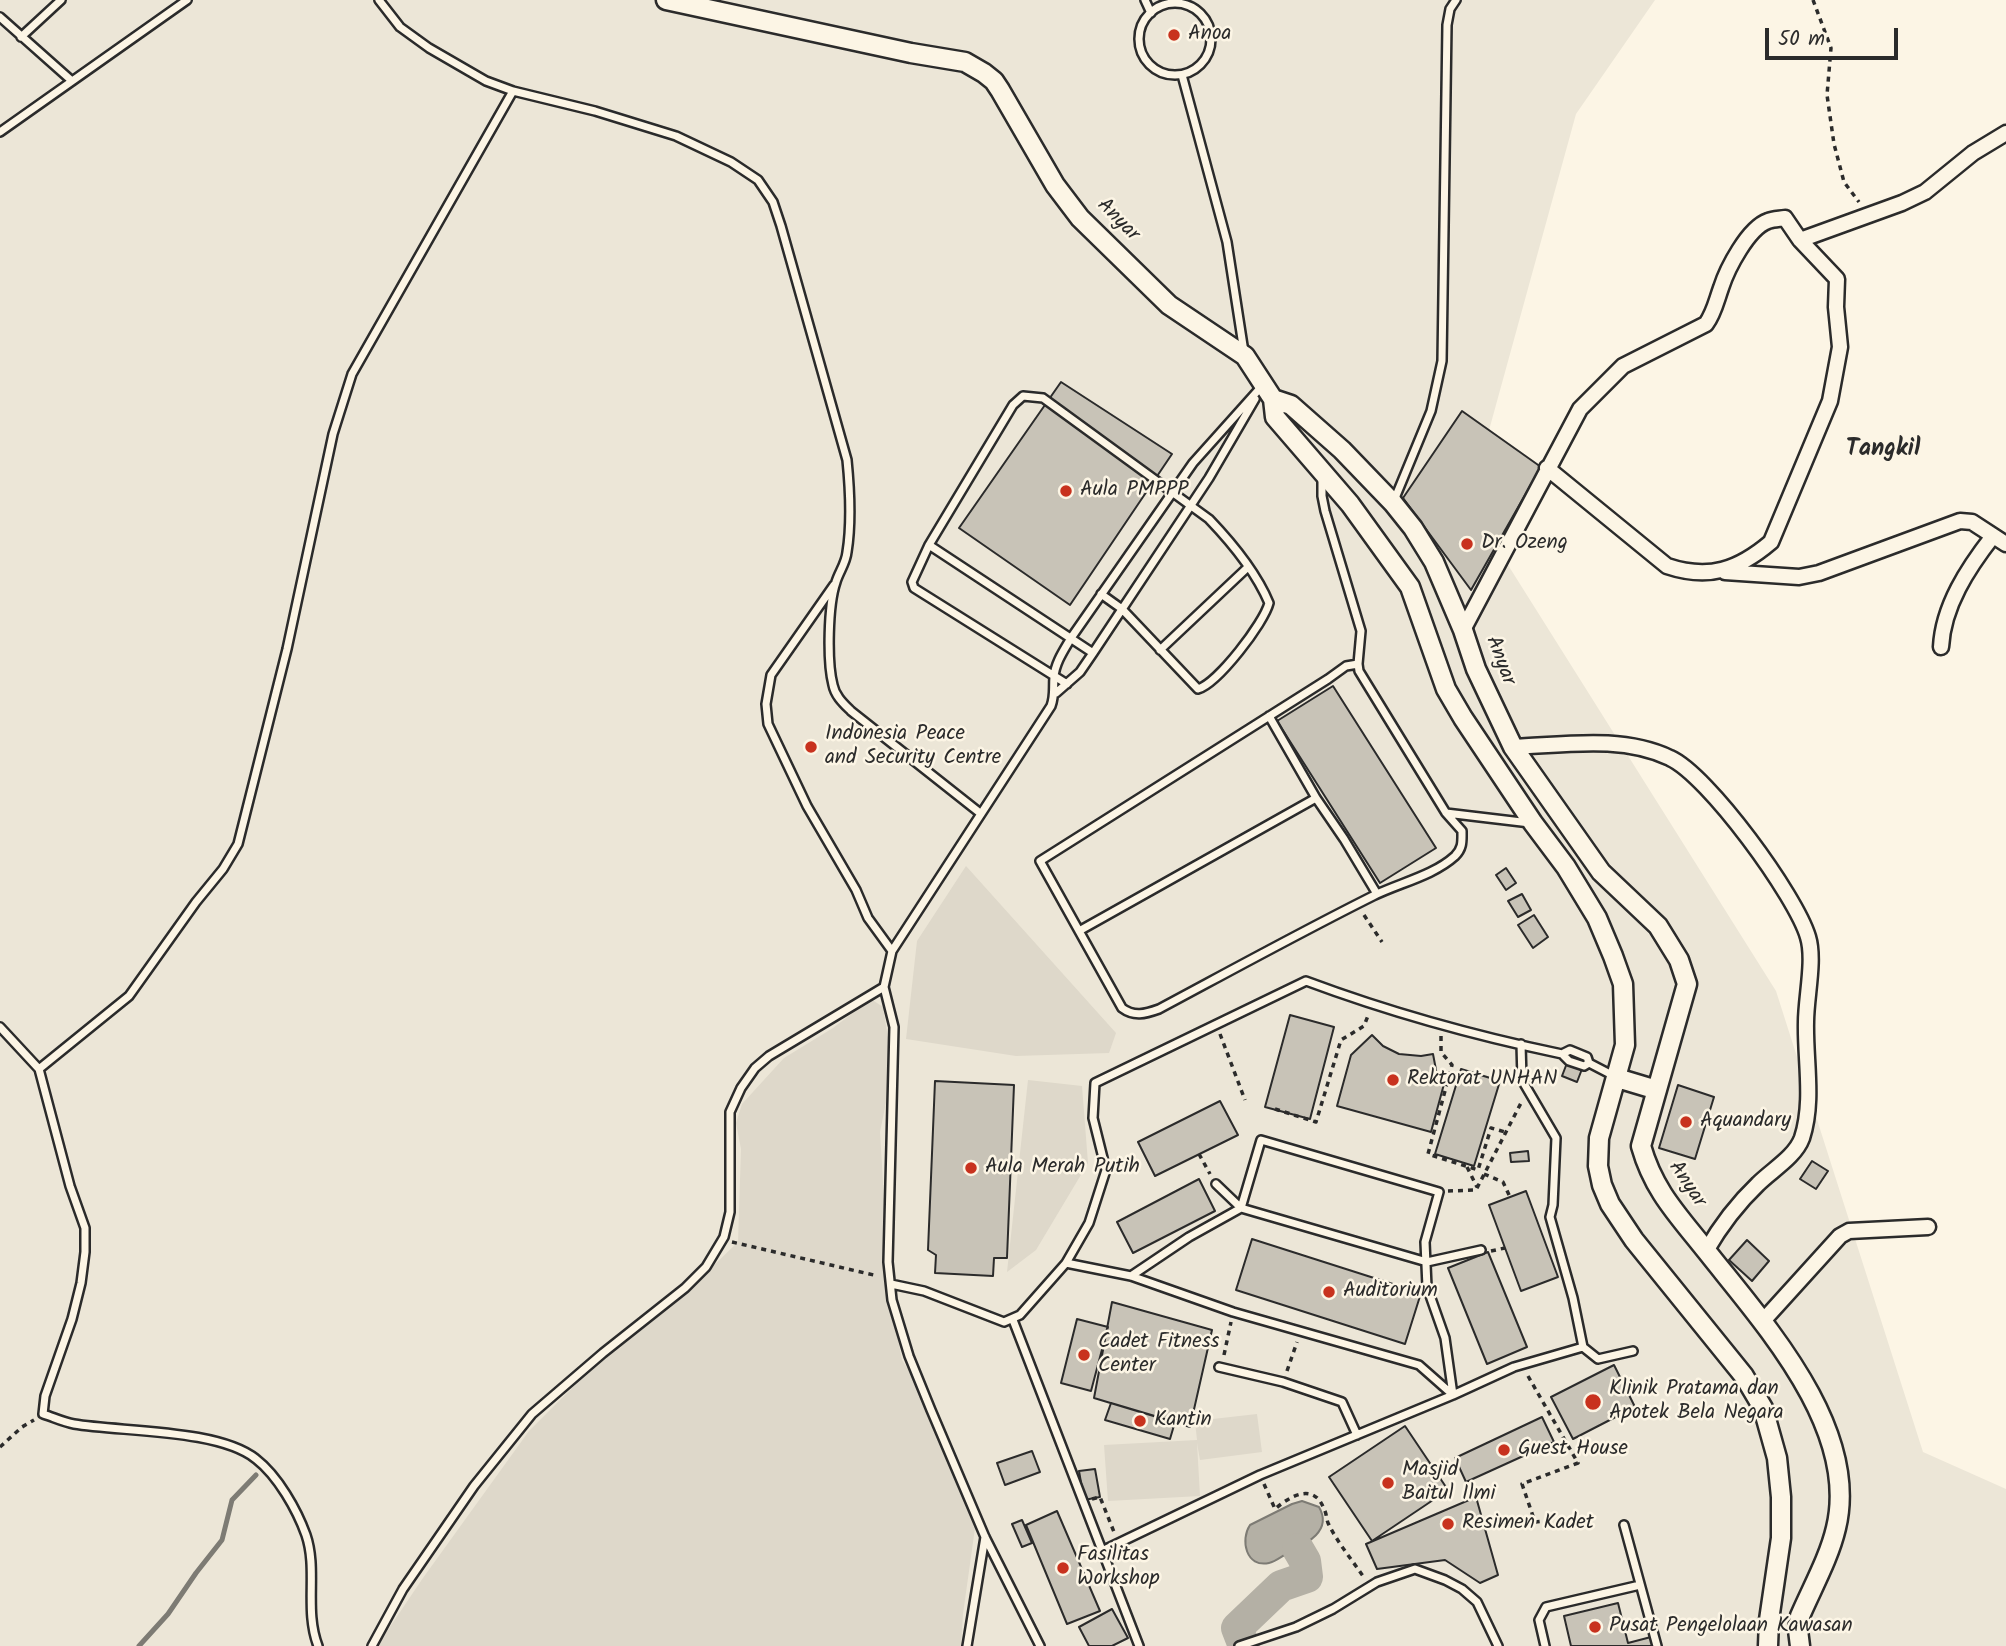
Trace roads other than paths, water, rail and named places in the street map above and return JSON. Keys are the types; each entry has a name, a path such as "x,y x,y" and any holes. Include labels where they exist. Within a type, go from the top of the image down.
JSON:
{"street":[{"name":"Anyar","path":"666,0 911,53 965,62 984,73 1000,90 1055,185 1080,218 1169,305 1245,356 1270,400 1321,472 1350,504 1410,587 1446,689 1463,718 1566,867 1597,918 1623,984 1625,1045 1600,1138 1598,1166 1602,1185 1610,1205 1634,1240 1744,1376 1763,1408 1770,1429 1781,1497 1781,1538 1769,1620 1768,1646"},
{"path":"1800,240 1925,192 1959,163 2006,133"},
{"path":"1463,630 1580,409 1623,366 1706,324 1713,315 1728,270 1745,242 1768,220 1784,218 1800,240 1837,279 1836,307 1840,347 1830,401 1771,542 1752,558 1720,572"},
{"name":"Anyar","path":"1270,400 1291,405 1342,450 1413,528 1434,562 1463,630 1476,669 1513,747 1601,872 1658,926 1679,960 1687,984 1641,1146 1661,1195 1777,1339 1825,1422 1835,1450 1839,1474 1836,1527 1800,1616 1800,1646"},
{"path":"1547,468 1667,566 1688,572 1799,577 1819,573 1960,521 1972,522 2006,544"},
{"path":"1941,647 1942,633 1954,596 1993,536"},
{"path":"1513,747 1632,745 1673,759 1696,778 1743,829 1787,897 1808,936 1811,955 1805,1022 1807,1098 1802,1137 1792,1153 1758,1183 1722,1222 1706,1251"},
{"path":"1617,1078 1657,1090"},
{"path":"1762,1322 1840,1236 1849,1231 1928,1227"}],"lane":[{"path":"21,37 61,0"},
{"path":"0,132 187,0"},
{"path":"379,0 400,27 429,48 486,81 676,136 731,162 758,180 773,202 847,460 850,489 847,555 835,584 771,675 766,704 768,724 807,806 856,890 868,918 892,951"},
{"path":"1145,0 1151,13"},
{"path":"1393,503 1431,411 1442,361 1447,25 1450,9 1456,0"},
{"path":"1170,2 1195,9 1204,17 1212,40 1203,63 1194,71 1169,75 1156,70 1147,61 1140,49 1139,36 1143,23 1151,13 1170,2"},
{"path":"0,17 72,81"},
{"path":"1182,75 1227,242 1245,356"},
{"path":"39,1069 129,996 223,869 237,844 287,649 333,434 352,374 513,91"},
{"path":"1068,684 914,589 912,582 929,545 1013,405 1023,396 1043,398 1209,519 1224,534 1262,584 1269,603 1267,612 1216,678 1201,689 1195,688 1122,609 1101,594"},
{"path":"1040,1646 985,1537 909,1356 892,1300 888,1237 894,1027 884,987 892,951 1051,706 1056,693 1054,677 1071,638 1193,464 1270,400"},
{"path":"1056,693 1068,684 1093,653 1190,504 1270,400"},
{"path":"1321,472 1325,511 1361,631 1359,671 1446,813 1462,831 1462,846 1455,856 1419,876 1357,904 1159,1009 1145,1014 1134,1014 1122,1008 1040,861 1346,666 1358,664"},
{"path":"929,545 1093,653"},
{"path":"1160,650 1248,567"},
{"path":"835,584 830,635 833,686 839,700 980,813"},
{"path":"1269,716 1316,799 1377,894"},
{"path":"1079,930 1316,799"},
{"path":"1446,813 1534,823"},
{"path":"891,1281 1004,1322 1013,1320 1066,1263 1089,1223 1106,1170 1093,1118 1095,1083 1306,981 1360,1001 1562,1054 1569,1061 1584,1066 1588,1063 1617,1078"},
{"path":"372,1646 403,1590 467,1496 532,1414 685,1288 706,1266 722,1240 730,1212 730,1112 741,1088 755,1068 769,1056 884,987"},
{"path":"0,1027 39,1069 70,1186 85,1228 85,1252 78,1295 45,1396 43,1414 71,1424 221,1442 257,1459 287,1495 311,1550 312,1616 318,1646"},
{"path":"1521,1044 1522,1080 1556,1138 1550,1217 1573,1298 1583,1346 1598,1359 1633,1351"},
{"path":"1131,1276 1189,1237 1241,1208 1261,1140 1439,1192 1424,1242 1427,1287 1445,1338 1453,1395"},
{"path":"1216,1184 1241,1208 1427,1262 1481,1250"},
{"path":"1066,1263 1131,1276 1233,1312 1419,1365 1453,1395"},
{"path":"1013,1320 1139,1646"},
{"path":"1102,1551 1260,1475 1522,1365 1583,1346"},
{"path":"1220,1367 1283,1382 1342,1402 1357,1435"},
{"path":"1624,1525 1657,1646"},
{"path":"967,1646 985,1537"},
{"path":"1240,1646 1308,1621 1333,1609 1377,1581 1415,1569 1462,1589 1477,1602 1498,1646"},
{"path":"1545,1646 1539,1620 1546,1607 1640,1585"}],"waterway":[{"path":"139,1646 168,1614 222,1540 232,1500 256,1475"},
{"path":"1244,1646 1237,1628 1281,1586 1307,1577 1305,1561 1298,1549"}],"place":[{"name":"Anoa","path":"1174,35"},
{"name":"Aula PMPPP","path":"1066,491"},
{"name":"Dr. Ozeng","path":"1467,544"},
{"name":"Indonesia Peace and Security Centre","path":"811,747"},
{"name":"Rektorat UNHAN","path":"1393,1080"},
{"name":"Aquandary","path":"1686,1122"},
{"name":"Aula Merah Putih","path":"971,1168"},
{"name":"Auditorium","path":"1329,1292"},
{"name":"Cadet Fitness Center","path":"1084,1355"},
{"name":"Klinik Pratama dan Apotek Bela Negara","path":"1593,1402"},
{"name":"Kantin","path":"1140,1421"},
{"name":"Guest House","path":"1504,1450"},
{"name":"Masjid Baitul Ilmi","path":"1388,1483"},
{"name":"Resimen Kadet","path":"1448,1524"},
{"name":"Fasilitas Workshop","path":"1063,1568"},
{"name":"Pusat Pengelolaan Kawasan","path":"1595,1627"}],"district":[{"name":"Tangkil","path":"1883,451"}]}
